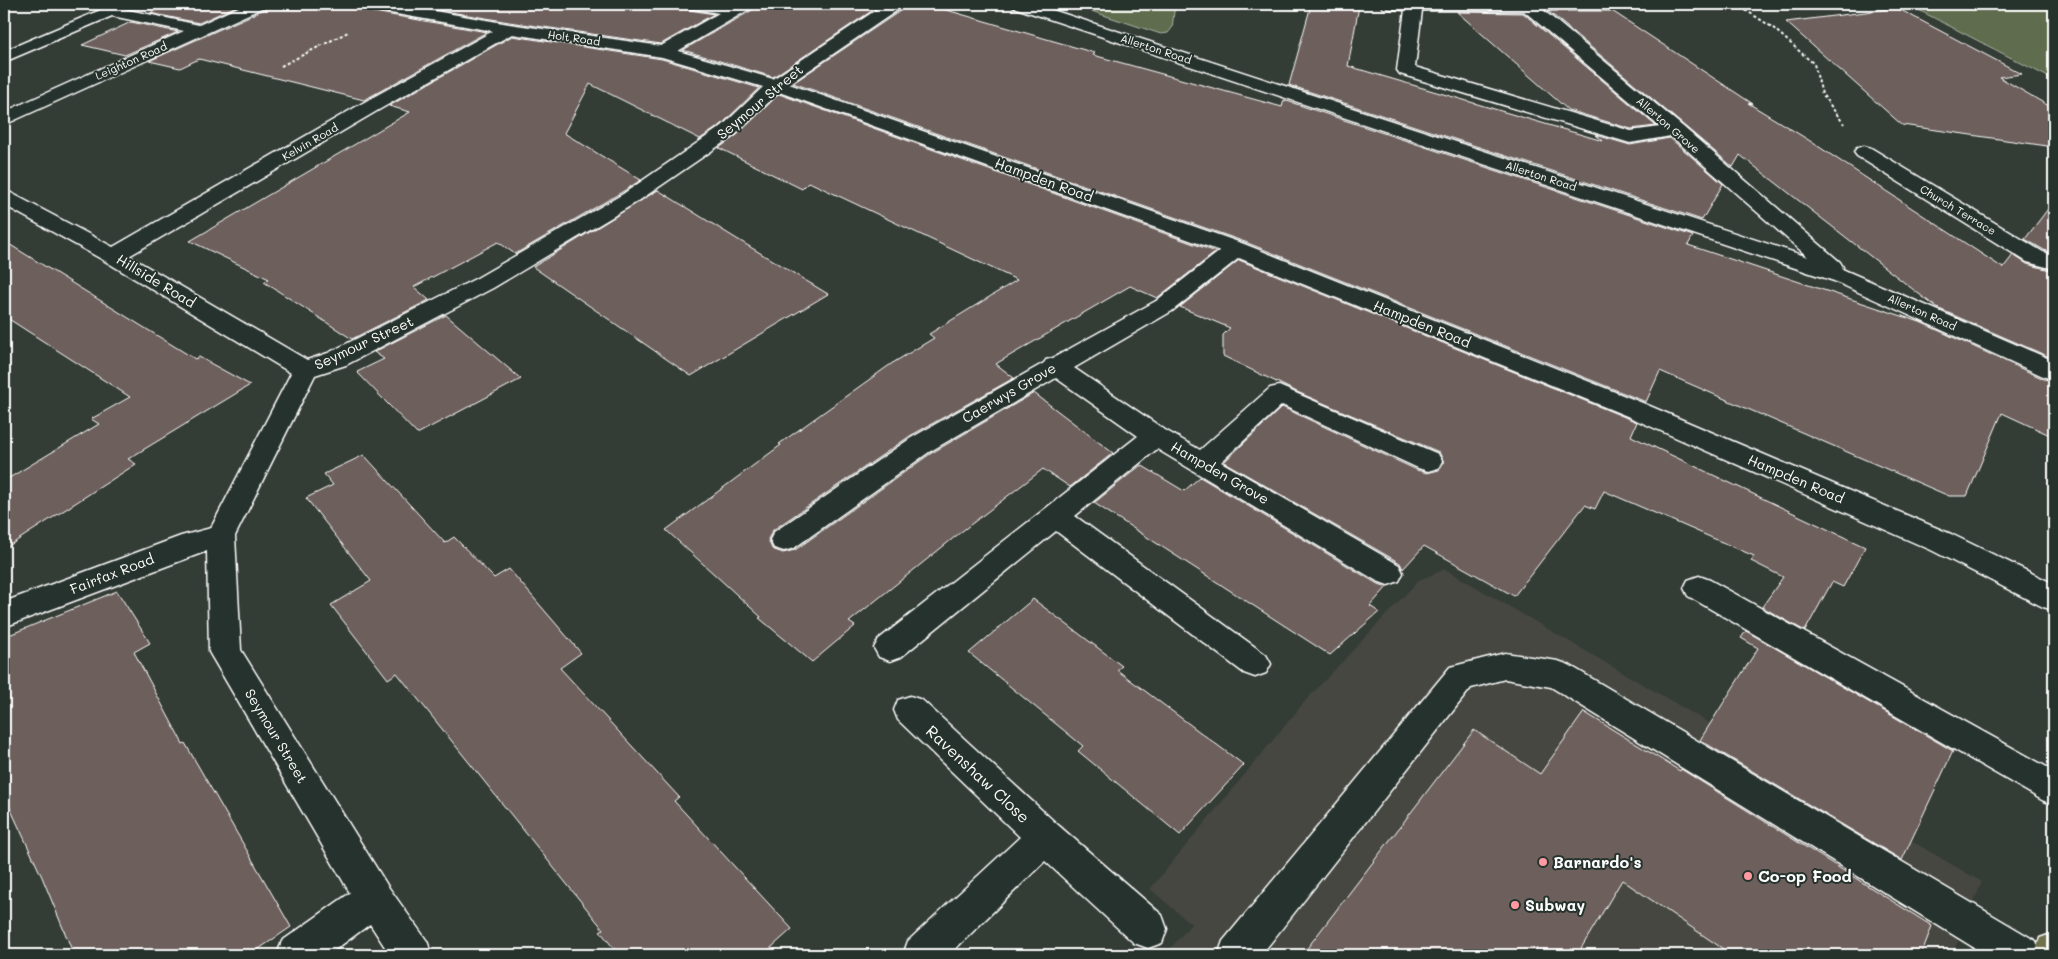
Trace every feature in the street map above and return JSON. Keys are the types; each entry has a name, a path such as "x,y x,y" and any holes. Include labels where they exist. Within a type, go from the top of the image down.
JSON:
{"street":[{"name":"Leighton Road","path":"4,119 258,4"},
{"name":"Holt Road","path":"368,4 509,29 664,52 776,85"},
{"path":"690,4 741,7"},
{"name":"Seymour Street","path":"413,955 374,898 225,652 221,536 306,370 337,358 485,283 630,198 729,130 776,85 819,54 896,4"},
{"name":"Allerton Road","path":"1019,4 1842,276 2054,371"},
{"path":"1388,5 1528,6 1573,4"},
{"path":"1414,5 1406,70 1630,136 1675,130"},
{"name":"Allerton Grove","path":"1528,6 1675,130 1842,276"},
{"path":"664,52 741,7"},
{"path":"4,57 110,12 201,30"},
{"name":"Kelvin Road","path":"113,256 375,104 509,29"},
{"name":"Hampden Road","path":"776,85 1236,249 1636,410 1941,542 2054,598"},
{"name":"Church Terrace","path":"1864,152 2036,257 2054,262"},
{"name":"Hillside Road","path":"4,198 113,256 306,370"},
{"name":"Caerwys Grove","path":"784,540 920,445 1164,306 1236,249"},
{"name":"Hampden Grove","path":"1056,366 1156,436 1203,462 1388,573"},
{"path":"1203,462 1279,394 1428,461"},
{"path":"890,648 1156,436"},
{"path":"1056,517 1255,664"},
{"name":"Fairfax Road","path":"4,615 191,544 221,536"},
{"path":"1699,588 2054,788"},
{"path":"1237,955 1461,677 1505,666 1558,675 2022,955"},
{"name":"Ravenshaw Close","path":"910,710 1045,837 1148,928"},
{"path":"922,955 1045,837"},
{"path":"296,955 374,898"}],"path":[{"path":"1736,4 1772,27 1814,64 1822,94 1864,152"},
{"path":"281,66 395,9"}],"shaded area":[{"path":"1445,569 1982,882 1952,955 1165,955 1191,924 1150,889 1306,700 1419,580"}],"green space":[{"path":"1070,4 1175,4 1172,28 1168,33 1161,34"},
{"path":"1907,4 2054,4 2054,80"}],"building":[{"path":"168,4 241,4 199,23 150,13"},
{"path":"268,4 358,4 361,9 368,11 487,32 364,100 199,59 180,68 149,61 265,9"},
{"path":"404,4 680,4 684,9 714,14 661,44 509,22"},
{"path":"757,4 882,4 773,77 683,50 754,9"},
{"path":"906,4 926,4 1095,53 1093,55 1282,107 1284,100 1693,236 1688,245 1920,322 2044,379 2054,381 2054,437 2002,413 1967,496 1949,496 1660,371 1646,402 1245,242 793,83 903,9"},
{"path":"1311,5 1359,6 1348,66 1603,141 1596,135 1630,145 1670,138 1723,184 1702,220 1289,85"},
{"path":"1897,8 2022,74 1999,77 2054,109 2054,147 1902,125 1786,22"},
{"path":"1548,11 1612,11 1753,104 1748,103 1807,139 2003,268 2013,255 2027,264 2054,271 2054,359 1937,308 1740,155 1733,167"},
{"path":"1457,12 1523,13 1656,126 1631,129 1568,110"},
{"path":"131,22 178,32 125,55 82,45"},
{"path":"512,36 662,59 759,88 721,125 700,139 590,84 564,133 641,180 515,254 498,242 414,287 429,300 352,339 264,282 269,279 190,241 410,112 389,106"},
{"path":"779,94 1216,252 1157,298 1130,286 999,362 996,364 1014,378 910,436 773,530 768,539 772,549 783,553 795,550 930,454 1034,393 1113,453 1070,487 1043,469 849,622 855,626 812,662 759,618 761,617 666,530 781,445 779,444 891,364 934,338 929,334 1017,280 809,182 802,189 719,148 737,135"},
{"path":"658,190 828,294 691,376 533,267"},
{"path":"2054,201 2054,253 2044,250 2025,239"},
{"path":"4,241 195,359 199,357 250,385 128,459 136,464 4,549 4,481 99,424 91,419 130,397 4,316"},
{"path":"1239,260 1637,422 1631,436 1865,547 1843,587 1832,582 1805,631 1762,607 1783,577 1751,561 1754,556 1604,491 1595,509 1585,505 1514,596 1424,546 1403,569 1400,563 1224,462 1282,407 1417,470 1427,473 1439,470 1444,462 1439,452 1297,392 1223,356 1223,335 1230,328 1180,307"},
{"path":"446,315 521,379 417,434 357,372 384,359 374,352"},
{"path":"364,455 445,543 454,537 494,578 509,569 581,653 560,668 679,797 674,801 792,929 763,955 619,955 600,931 603,929 397,673 388,679 331,605 371,581 306,498 333,485 324,474"},
{"path":"1141,465 1184,491 1200,477 1376,583 1387,587 1370,606 1379,612 1330,655 1094,503"},
{"path":"117,591 150,643 134,652 183,744 185,743 291,927 250,955 74,955 42,877 4,795 4,637"},
{"path":"1033,599 1122,666 1117,670 1244,765 1180,835 1078,751 1083,746 969,653"},
{"path":"1746,631 1953,751 1902,860 1700,740 1758,648 1741,638"},
{"path":"1584,712 1680,771 1681,769 1932,926 1921,955 1732,955 1622,880 1577,955 1302,955 1474,730 1540,774"}],"place":[{"name":"Barnardo's","path":"1543,862"},
{"name":"Co-op Food","path":"1748,876"},
{"name":"Subway","path":"1515,905"}]}
